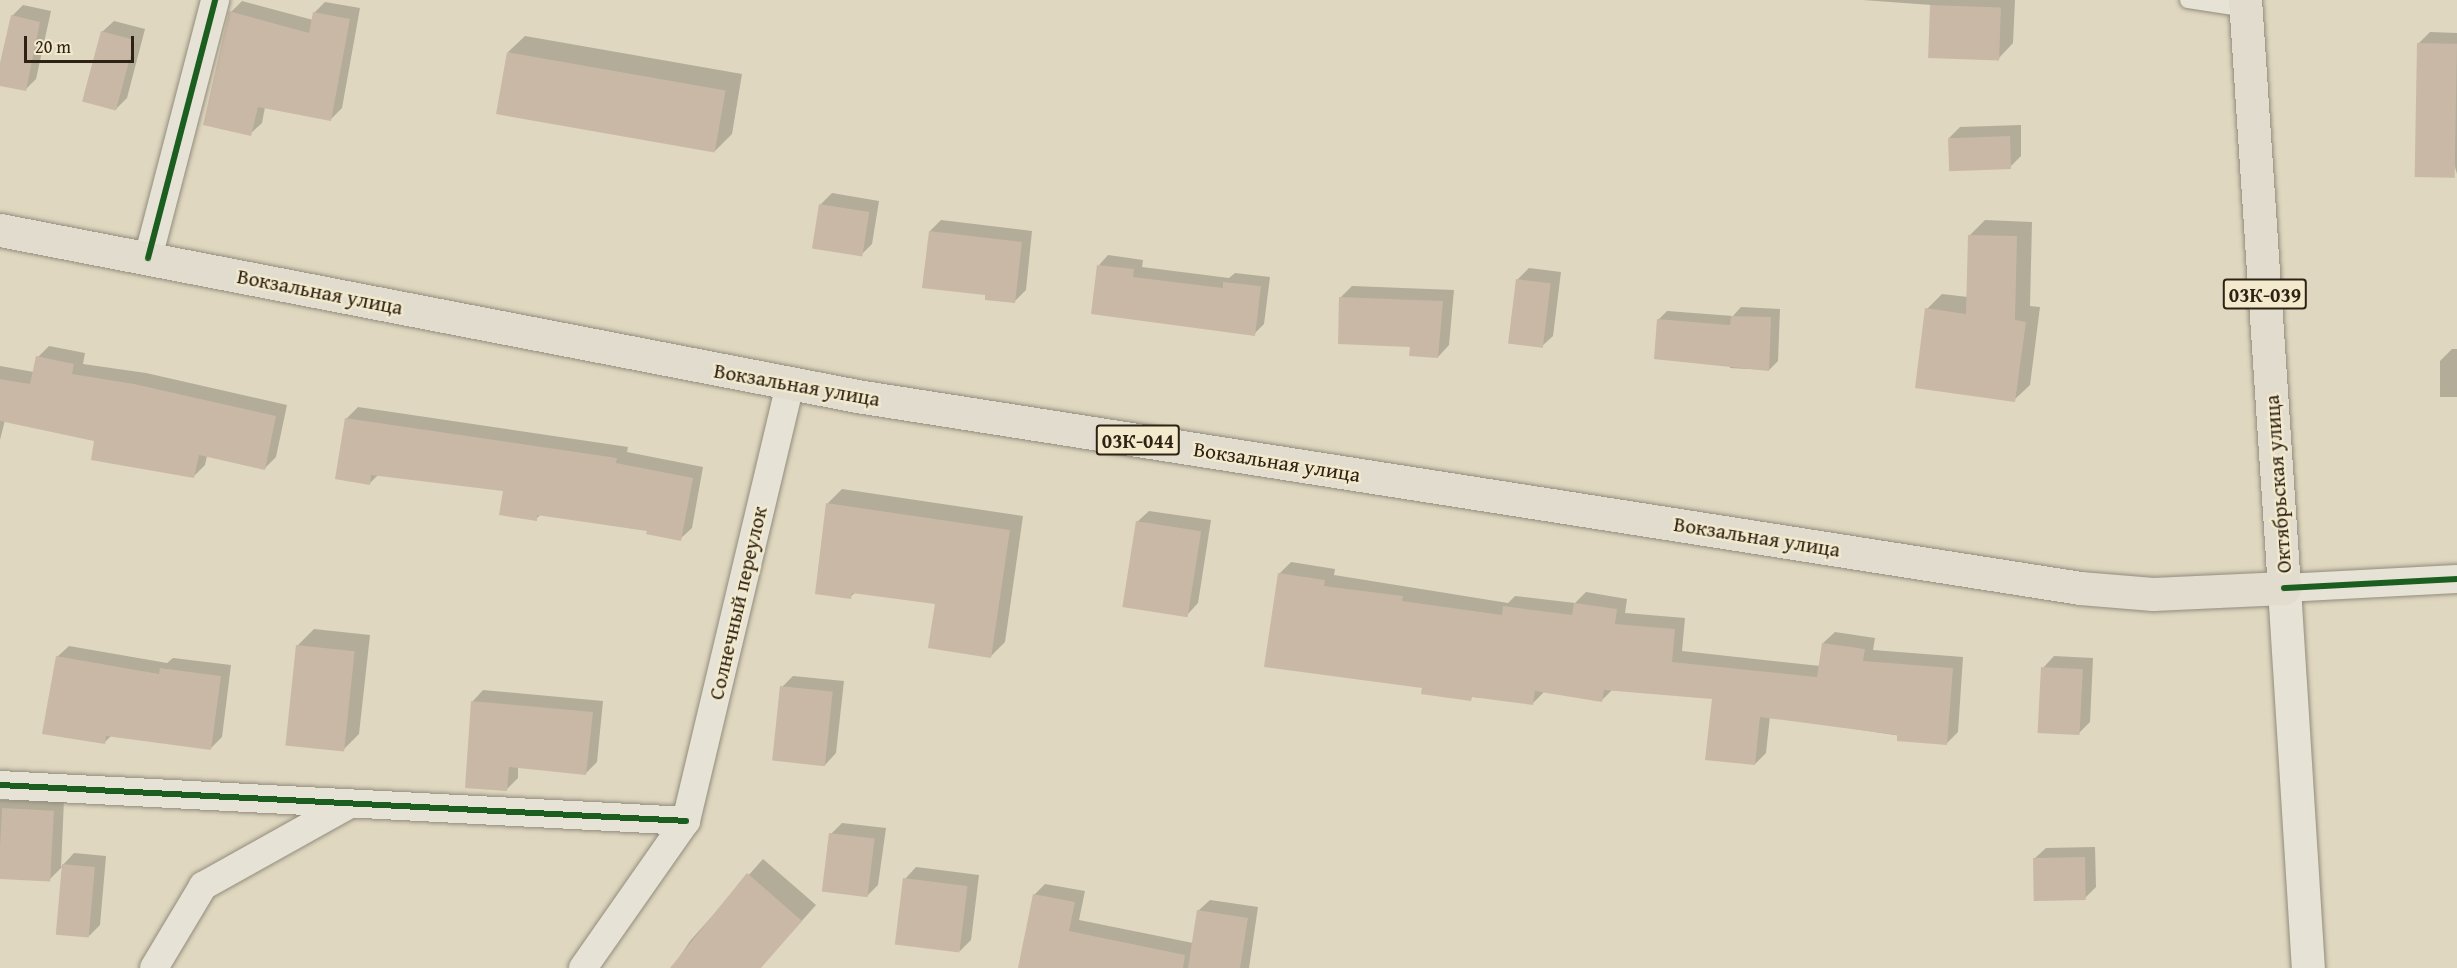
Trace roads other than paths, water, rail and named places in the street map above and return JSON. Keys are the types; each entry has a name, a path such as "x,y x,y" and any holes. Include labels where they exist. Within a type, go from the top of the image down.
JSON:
{"main road":[{"name":"Октябрьская улица","path":"2245,4 2308,968"},
{"name":"Вокзальная улица","path":"0,230 790,385 2080,588 2153,594 2284,588"}],"street":[{"path":"148,258 215,0"},
{"name":"Солнечный переулок","path":"583,968 686,821 790,385"},
{"name":"Вокзальная улица","path":"2284,588 2457,579"},
{"path":"0,785 346,806 686,821"},
{"path":"154,968 203,886 346,806"}],"lane":[{"path":"2187,0 2245,4"}]}
